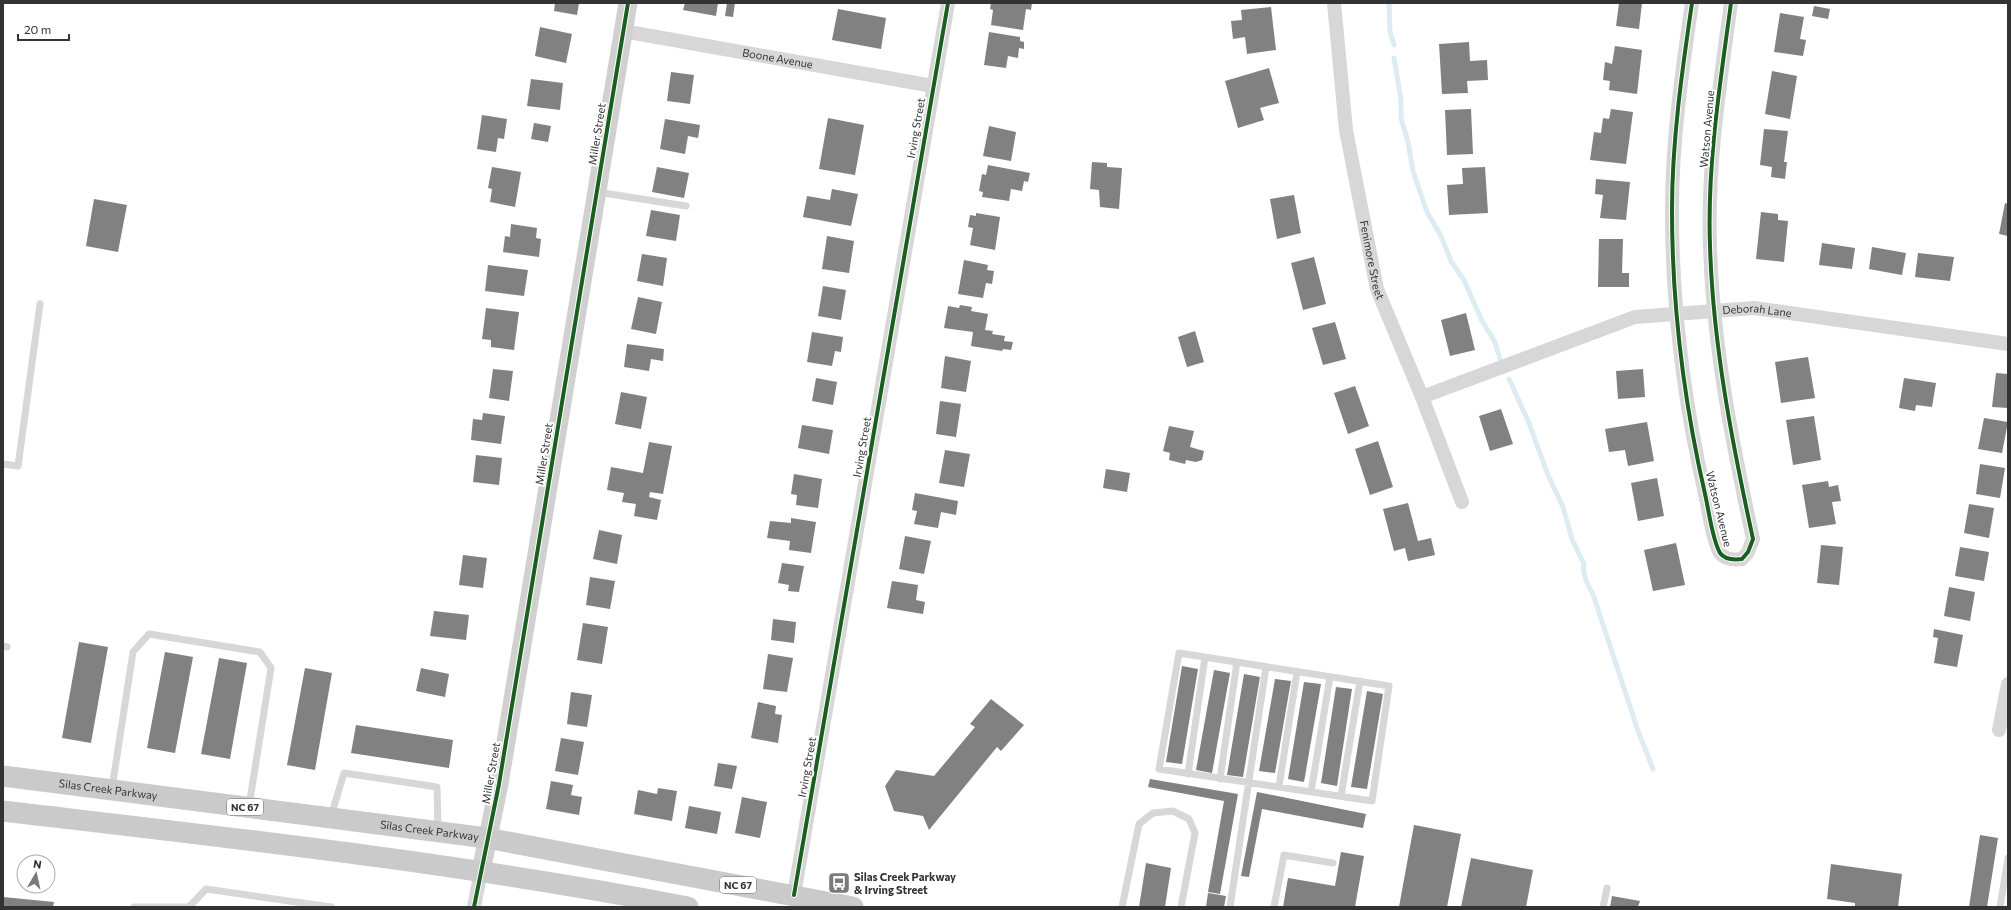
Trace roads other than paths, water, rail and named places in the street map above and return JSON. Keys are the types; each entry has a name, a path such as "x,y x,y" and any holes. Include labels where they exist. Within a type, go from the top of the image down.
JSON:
{"main road":[{"name":"Miller Street","path":"480,871 498,784 628,3"},
{"name":"Silas Creek Parkway","path":"3,776 487,838 853,907"},
{"path":"3,811 313,847 480,871 586,888 688,907"}],"street":[{"name":"Irving Street","path":"794,895 948,3"},
{"name":"Fenimore Street","path":"1334,3 1346,130 1377,289 1422,397 1462,502"},
{"name":"Watson Avenue","path":"1692,3 1676,132 1672,210 1676,314 1693,440 1719,548 1721,554 1732,561 1742,560 1748,552 1753,539 1726,408 1714,310 1710,245 1712,157 1716,109 1732,3"},
{"name":"Boone Avenue","path":"623,31 933,86"},
{"name":"Deborah Lane","path":"1422,397 1635,317 1754,308 2008,344"},
{"path":"1999,730 2008,684"},
{"name":"Miller Street","path":"474,907 480,871"}],"lane":[{"path":"596,192 686,206"},
{"path":"3,464 18,466 40,304"},
{"path":"112,790 133,652 149,634 260,652 271,668 248,808"},
{"path":"1178,653 1205,657 1389,686 1372,801 1159,769 1178,653"},
{"path":"1188,774 1205,657"},
{"path":"1220,779 1237,662"},
{"path":"1230,907 1250,782 1266,667"},
{"path":"1279,786 1297,672"},
{"path":"1311,792 1330,677"},
{"path":"1341,796 1360,681"},
{"path":"330,818 344,773 437,787 438,832"},
{"path":"1122,907 1139,824 1153,813 1173,811 1189,819 1195,833 1182,907"},
{"path":"1274,907 1284,855 1333,864"},
{"path":"2000,907 2008,858"},
{"path":"1603,907 1607,888"},
{"path":"134,907 189,907 206,889 331,907"}],"waterway":[{"path":"1389,3 1390,32 1394,45"},
{"path":"1394,58 1401,100 1401,118 1408,142 1413,171 1427,212 1441,236 1451,261 1464,280 1482,321 1495,342 1501,362"},
{"path":"1509,379 1529,423 1548,475 1563,507 1572,539 1584,564 1586,580 1593,594 1638,731 1653,769"}],"place":[{"name":"Silas Creek Parkway & Irving Street","path":"839,883"}]}
